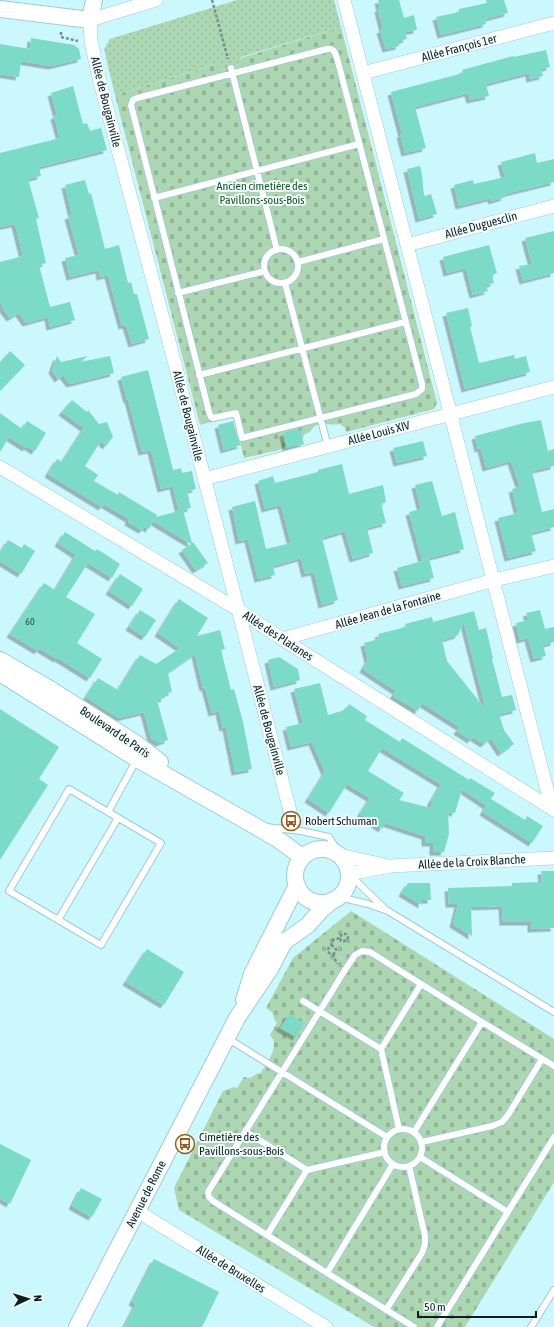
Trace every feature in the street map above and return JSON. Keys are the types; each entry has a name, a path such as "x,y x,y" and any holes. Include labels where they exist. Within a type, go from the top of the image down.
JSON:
{"street":[{"path":"90,20 94,0"},
{"path":"122,0 150,2"},
{"path":"344,0 553,809"},
{"path":"0,9 90,20 150,2"},
{"name":"Allée de Bougainville","path":"90,20 91,42 100,82 170,345 290,811"},
{"name":"Allée François 1er","path":"363,73 554,23"},
{"name":"Allée Duguesclin","path":"407,245 554,206"},
{"name":"Allée Louis XIV","path":"204,479 554,387"},
{"name":"Allée des Platanes","path":"0,467 237,609 282,639 553,809"},
{"name":"Allée Jean de la Fontaine","path":"282,639 494,580 554,566"},
{"name":"Boulevard de Paris","path":"0,660 50,689 130,740 174,774 227,809 279,840 302,857"},
{"name":"Boulevard de Paris","path":"0,673 137,759 227,809"},
{"path":"137,759 142,754 174,774"},
{"path":"316,849 329,850 340,855 348,867 349,874 345,890 336,898 325,903 308,899 301,893 295,878 298,863 302,857 316,849"},
{"name":"Allée de la Croix Blanche","path":"340,855 390,866"},
{"name":"Allée de la Croix Blanche","path":"349,874 390,866 554,858"},
{"name":"Avenue de Rome","path":"76,1327 237,1018 252,974 297,885"},
{"name":"Avenue de Rome","path":"237,1018 270,970 284,942 308,925 321,910 336,898"},
{"name":"Allée de Bruxelles","path":"137,1211 326,1327"}],"lane":[{"path":"327,49 332,49 335,51 422,384 421,391 416,394 242,438 236,413 215,418 210,416 131,107 132,102 137,98 231,71 327,49"},
{"path":"231,71 277,250"},
{"path":"154,198 359,144"},
{"path":"298,262 384,239"},
{"path":"277,250 288,250 296,257 298,262 298,268 294,277 285,283 275,282 267,276 265,271 265,260 277,250"},
{"path":"178,293 265,271"},
{"path":"285,283 328,447"},
{"path":"199,375 405,322"},
{"path":"108,812 137,759"},
{"path":"69,789 118,818 161,843 101,945 9,891 69,789"},
{"path":"58,920 118,818"},
{"path":"255,826 301,831 329,837 340,855"},
{"path":"349,874 388,911"},
{"path":"336,898 368,904 388,911 554,1012"},
{"path":"414,1327 213,1202 208,1195 210,1188 354,956 362,951 368,952 554,1066"},
{"path":"400,1129 381,1049 421,984"},
{"path":"303,1001 381,1049"},
{"path":"414,1132 482,1022"},
{"path":"227,1038 387,1137"},
{"path":"422,1142 492,1126 502,1122 508,1115 542,1059"},
{"path":"405,1128 414,1132 422,1142 422,1152 420,1157 414,1164 409,1166 394,1164 388,1159 385,1152 385,1141 387,1137 395,1130 405,1128"},
{"path":"246,1131 307,1170 385,1152"},
{"path":"437,1327 554,1137"},
{"path":"420,1157 508,1212"},
{"path":"327,1273 394,1164"},
{"path":"386,1310 422,1253 425,1244 425,1236 409,1166"},
{"path":"267,1236 307,1170"},
{"path":"531,1327 554,1290"}],"path":[{"path":"212,0 231,71"},
{"path":"331,946 333,940 340,938"}],"green space":[{"path":"237,0 334,0 341,27 241,57 239,64 230,69 218,67 215,64 115,95 104,49 110,39"},
{"name":"Ancien cimetière des Pavillons-sous-Bois","path":"341,27 437,403 434,409 346,432 345,428 340,424 318,425 305,434 302,439 304,444 244,458 234,416 200,425 115,95 216,64 218,67 230,69 239,64 241,58"},
{"path":"351,911 554,1039 554,1182 465,1327 374,1327 179,1210 174,1188 223,1091 234,1087 237,1088 244,1077 250,1078 258,1073 260,1074 269,1060 274,1044 270,1035 277,1023 272,1012 266,1008 293,958"}],"building":[{"path":"378,0 399,0 404,18 414,15 417,30 405,32 407,39 399,41 399,46 386,49 380,30 383,29 378,9 380,8"},
{"path":"486,0 504,0 508,13 485,19 486,24 441,35 436,17 459,12 459,9 487,3"},
{"path":"31,38 74,45 79,49 81,59 52,66 21,61 19,77 0,74 0,44 30,49"},
{"path":"546,50 550,67 541,69 543,76 530,79 529,73 486,84 489,96 470,100 468,93 415,107 426,148 405,153 400,134 402,134 391,92 463,73 462,70 513,56"},
{"path":"73,86 83,124 87,123 90,131 101,128 107,150 39,167 41,176 28,179 39,218 36,219 46,263 39,265 50,307 70,302 75,320 50,327 48,317 26,323 19,313 10,318 4,310 0,299 0,262 23,256 15,224 0,227 0,153 60,138 54,116 57,115 51,93"},
{"path":"535,153 537,163 554,159 554,182 509,193 504,195 505,197 492,201 491,198 459,206 454,185 473,180 474,184 505,177 501,162"},
{"path":"420,166 424,196 431,194 437,214 419,219 407,169"},
{"path":"85,180 89,194 91,193 105,249 119,245 128,283 131,282 134,294 137,294 149,339 132,344 126,325 122,326 108,275 100,277 99,270 70,277 65,258 79,255 68,216 72,215 65,185"},
{"path":"554,231 554,273 523,281 519,266 532,264 525,238"},
{"path":"489,245 497,273 492,275 494,283 486,285 488,291 473,295 466,268 447,273 443,257"},
{"path":"468,308 472,326 470,327 479,363 514,355 515,359 526,356 530,372 465,389 446,313"},
{"path":"10,351 25,365 0,391 0,363"},
{"path":"57,356 61,362 88,356 80,362 110,356 114,373 70,384 63,375 58,379 52,370"},
{"path":"148,370 173,470 181,468 182,473 192,471 196,489 187,491 191,508 183,510 192,543 193,542 208,563 196,570 182,550 191,544 153,521 149,529 145,527 142,530 128,522 129,519 104,504 102,507 48,474 57,459 62,462 84,428 62,412 72,400 87,412 88,410 99,424 107,422 113,437 106,446 101,441 85,466 98,475 94,481 118,495 119,492 157,515 156,517 179,511 173,486 161,489 151,450 142,452 121,377"},
{"path":"0,413 22,429 27,421 46,433 35,451 27,446 26,448 9,437 0,452"},
{"path":"541,420 548,451 554,449 554,466 532,471 542,512 554,509 554,527 531,533 536,551 508,558 498,518 518,513 512,489 520,487 511,461 486,468 481,448 478,449 475,436"},
{"path":"233,421 241,445 224,450 218,425"},
{"path":"300,429 304,444 286,448 283,433"},
{"path":"423,441 427,456 397,463 393,448"},
{"path":"342,464 349,494 383,485 386,502 381,504 386,523 367,528 373,553 353,559 345,531 322,538 338,600 322,605 314,572 305,574 301,558 273,566 275,575 258,579 248,539 239,541 232,507 255,501 266,549 291,543 281,505 265,509 258,481 273,476 275,483"},
{"path":"432,481 442,516 455,512 464,549 422,560 409,512 421,509 415,485"},
{"path":"65,532 95,551 97,549 120,564 112,578 88,563 66,597 95,614 77,643 102,659 90,678 58,658 57,659 39,648 38,651 10,634 44,583 55,590 76,555 58,543"},
{"path":"8,540 22,548 24,544 35,551 21,574 0,561 0,553"},
{"path":"429,559 434,578 402,586 397,568"},
{"path":"120,574 143,589 132,606 109,591"},
{"path":"179,599 208,618 197,636 220,630 225,649 221,650 231,690 234,689 243,722 252,769 235,772 226,727 223,728 219,711 212,713 205,687 203,688 195,654 168,673 172,692 164,694 165,698 157,700 168,740 159,743 151,738 144,712 119,718 86,697 98,678 118,690 140,655 156,664 180,648 158,633"},
{"path":"140,610 156,620 145,637 129,627"},
{"path":"540,610 545,629 554,627 554,642 543,645 546,656 534,659 528,638 520,640 516,623 529,620 526,613"},
{"path":"474,611 479,630 486,628 502,697 512,695 516,710 499,714 504,730 514,744 501,753 491,738 484,744 473,737 471,740 457,731 460,727 422,703 418,711 393,696 396,691 363,669 368,660 364,643 379,639 378,634 406,627 405,624 432,617 433,622","holes":["464,622 486,710 447,661 442,640 458,635"]},
{"path":"279,657 298,669 300,680 274,687 268,660"},
{"path":"320,683 328,715 345,710 349,704 367,716 365,720 400,742 402,738 469,780 470,778 495,793 491,799 525,820 527,816 543,826 532,843 483,812 487,806 462,789 455,813 448,812 449,834 444,852 433,852 433,843 425,843 425,836 385,823 382,829 360,814 370,798 347,784 329,813 308,799 325,772 312,742 291,747 286,727 303,723 294,689","holes":["382,748 441,784 431,801 431,808 399,800 404,793 368,771"]},
{"path":"0,709 59,747 39,779 48,785 0,860"},
{"path":"541,871 554,871 554,928 531,929 531,922 503,922 502,906 471,907 472,936 453,924 458,904 449,904 448,888 512,886 512,883 542,882"},
{"path":"408,883 430,883 431,900 422,900 422,905 402,893"},
{"path":"147,949 184,972 164,1005 126,982"},
{"path":"289,1014 304,1023 296,1037 280,1028"},
{"path":"0,1144 31,1160 10,1204 0,1198"},
{"path":"81,1188 102,1199 92,1217 72,1206"},
{"path":"154,1259 219,1292 202,1327 124,1327 136,1304 132,1302"}],"place":[{"name":"Robert Schuman","path":"291,821"},
{"name":"Cimetière des Pavillons-sous-Bois","path":"185,1144"}]}
